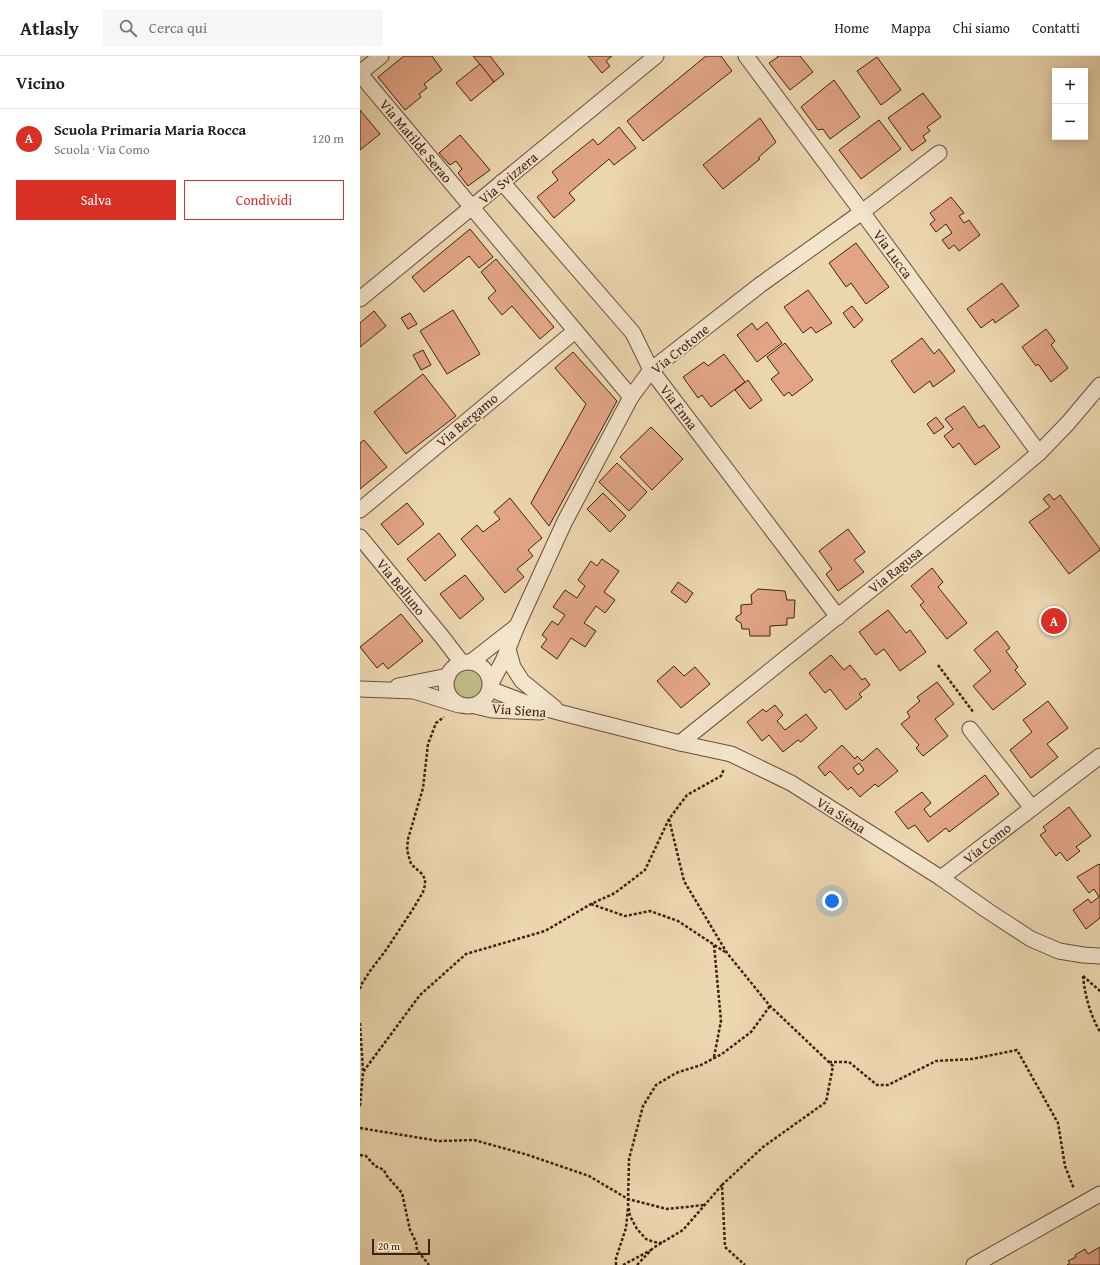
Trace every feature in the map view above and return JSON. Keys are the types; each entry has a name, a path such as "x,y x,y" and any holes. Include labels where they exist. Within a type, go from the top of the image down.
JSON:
{"street":[{"path":"360,74 381,56"},
{"name":"Via Svizzera","path":"360,298 472,208 656,56"},
{"name":"Via Lucca","path":"746,56 1039,453"},
{"name":"Via Matilde Serao","path":"360,74 472,208"},
{"name":"Via Crotone","path":"490,686 508,650 517,626 565,521 631,397 651,370 760,285 862,212 939,153"},
{"name":"Via Enna","path":"502,182 632,333 651,370 838,617"},
{"path":"472,208 631,397"},
{"name":"Via Bergamo","path":"360,510 575,331"},
{"name":"Via Ragusa","path":"680,743 838,617 1039,453 1068,423 1100,385"},
{"name":"Via Belluno","path":"360,537 443,638 446,656 458,668"},
{"name":"Via Crotone","path":"458,668 517,626"},
{"path":"508,650 513,667 522,680 562,713"},
{"path":"360,689 378,690 414,692 467,707 475,706 486,698 490,686 490,679 486,670 482,666 458,668 378,690"},
{"path":"458,668 446,686 451,699 460,705"},
{"name":"Via Siena","path":"490,686 529,704 680,743 731,754 791,783 941,878 988,911 1031,938 1058,950 1083,955 1100,956"},
{"name":"Via Siena","path":"475,706 492,710 562,713"},
{"path":"970,729 1032,808"},
{"name":"Via Como","path":"941,878 1100,756"},
{"path":"974,1265 1100,1194"}],"path":[{"path":"938,665 964,699"},
{"path":"360,989 370,971 386,950 423,892 425,879 422,874 411,864 407,850 408,839 423,788 428,744 431,734 436,724 460,705"},
{"path":"363,1072 420,995 466,954 545,931 591,904 615,893 645,870 670,819 687,794 721,776 731,754"},
{"path":"623,1265 683,1230 722,1185 763,1147 826,1102 833,1066 770,1006 727,953 684,881 670,819"},
{"path":"591,904 625,916 650,911 678,921 727,953"},
{"path":"714,945 721,1021 714,1058"},
{"path":"1083,955 1082,976 1085,994 1100,1032"},
{"path":"1082,976 1100,991"},
{"path":"616,1265 616,1258 626,1228 629,1159 643,1106 656,1085 676,1073 701,1065 714,1058 751,1032 770,1006"},
{"path":"360,1023 363,1072 360,1106"},
{"path":"829,1062 849,1062 877,1085 888,1085 911,1072 936,1061 972,1059 1017,1050 1058,1123 1065,1166 1081,1205"},
{"path":"360,1128 439,1142 474,1140 528,1155 589,1176 628,1199 667,1209 704,1205"},
{"path":"360,1155 366,1156 375,1166 384,1170 386,1175 402,1193 410,1230 418,1250 429,1265"},
{"path":"722,1185 725,1247 745,1265"},
{"path":"628,1204 630,1216 646,1239 662,1243"},
{"path":"637,1265 653,1248"}],"shaded area":[{"path":"468,668 474,669 481,675 484,684 483,690 477,697 468,700 462,699 455,693 452,684 453,678 459,671"}],"building":[{"path":"404,56 432,56 442,70 424,84 427,88 419,94 421,97 405,110 378,77"},
{"path":"473,56 490,56 504,74 494,82"},
{"path":"588,56 612,56 606,61 610,66 602,73"},
{"path":"706,56 721,56 732,71 643,141 627,121"},
{"path":"777,56 800,56 813,72 790,90 769,63 778,57"},
{"path":"877,57 901,90 881,105 857,71"},
{"path":"480,64 494,82 471,101 456,83"},
{"path":"834,80 860,117 830,139 823,129 818,130 801,107"},
{"path":"923,93 941,117 927,127 930,131 923,136 926,141 912,151 888,118"},
{"path":"360,110 380,134 360,150"},
{"path":"760,118 776,142 758,158 760,159 723,189 703,165"},
{"path":"879,120 901,149 861,179 839,150"},
{"path":"619,127 636,148 614,165 609,159 569,193 575,200 554,218 537,197 558,180 552,172 593,139 598,145"},
{"path":"460,135 490,170 468,186 458,173 462,169 456,161 450,165 439,153"},
{"path":"951,197 964,213 959,216 964,223 969,220 980,235 959,251 954,245 949,249 942,240 952,233 946,224 936,232 930,224 935,220 930,213"},
{"path":"470,229 493,257 479,268 469,256 424,292 412,277"},
{"path":"856,243 889,287 866,304 851,283 846,287 829,263"},
{"path":"496,259 554,327 540,339 512,306 502,315 488,298 496,291 481,272"},
{"path":"1002,283 1019,306 995,323 993,319 981,328 967,309"},
{"path":"808,290 832,323 816,333 811,327 803,333 784,307"},
{"path":"852,306 863,320 854,328 843,313"},
{"path":"453,310 480,354 447,374 420,331"},
{"path":"374,311 386,326 360,347 360,323"},
{"path":"410,313 417,324 408,329 401,318"},
{"path":"767,322 782,343 757,362 737,335 752,323 757,330"},
{"path":"1046,329 1055,341 1051,345 1068,368 1051,382 1038,364 1036,366 1022,347"},
{"path":"922,338 934,354 939,349 955,371 933,387 930,381 914,393 891,361"},
{"path":"785,343 813,380 792,396 789,392 784,396 771,379 779,373 767,357"},
{"path":"423,350 431,365 421,370 413,355"},
{"path":"573,352 617,401 549,526 531,503 586,404 555,368"},
{"path":"724,354 745,382 711,407 702,395 698,398 683,377 704,362 708,366"},
{"path":"423,374 456,416 406,454 374,412"},
{"path":"748,380 762,400 750,409 735,390"},
{"path":"964,406 979,428 984,425 1000,447 975,465 959,443 953,448 944,436 953,429 945,419"},
{"path":"936,417 944,427 934,434 927,424"},
{"path":"651,427 683,459 652,490 620,457"},
{"path":"364,440 387,467 360,489 360,443"},
{"path":"617,463 647,492 629,511 599,482"},
{"path":"603,493 626,516 610,532 587,509"},
{"path":"1049,494 1054,500 1060,495 1100,549 1069,574 1029,522 1050,507 1043,499"},
{"path":"510,498 542,538 528,550 533,556 517,569 524,577 505,593 461,539 477,525 483,532 500,519 494,512"},
{"path":"407,503 424,524 398,545 381,524"},
{"path":"848,529 865,552 854,560 864,572 838,591 826,574 832,569 819,551"},
{"path":"439,533 456,555 425,581 407,559"},
{"path":"602,559 619,571 604,592 615,600 605,613 596,606 584,623 596,631 585,647 571,638 557,659 541,647 547,639 542,635 552,621 558,625 565,615 553,607 565,590 577,598 585,586 578,580 591,561 597,566"},
{"path":"932,568 943,582 938,587 967,623 947,639 920,605 924,602 911,586"},
{"path":"465,575 484,599 460,619 440,594"},
{"path":"678,582 693,593 686,603 671,592"},
{"path":"758,589 785,591 787,600 795,600 794,618 787,618 787,625 770,626 770,636 750,636 749,629 742,629 741,623 736,620 736,617 741,614 741,605 752,604 751,595"},
{"path":"888,610 906,633 910,630 926,652 900,671 884,649 876,655 859,632"},
{"path":"401,614 423,641 388,669 383,663 377,668 360,647"},
{"path":"997,631 1010,648 1006,651 1018,667 1015,670 1026,684 993,710 973,686 991,671 974,650"},
{"path":"831,655 844,670 850,665 862,680 865,678 870,685 859,694 862,697 846,710 830,689 825,693 809,673"},
{"path":"674,666 684,676 695,667 710,684 681,708 657,681"},
{"path":"937,682 954,704 935,719 948,736 923,756 916,748 919,745 901,724 910,717 907,712 920,701 917,697"},
{"path":"1048,701 1068,728 1047,744 1058,757 1031,778 1010,750 1032,732 1023,720"},
{"path":"775,705 783,715 777,721 785,730 806,714 817,728 801,742 798,740 783,752 769,735 762,741 747,722 763,709 766,712"},
{"path":"842,745 855,759 857,756 862,761 877,748 898,771 878,787 875,784 860,797 851,787 848,790 830,771 825,776 818,767","holes":["859,763 864,770 858,775 853,768"]},
{"path":"985,775 999,794 949,832 946,828 928,842 915,825 908,829 895,812 922,792 931,803 924,809 930,817"},
{"path":"1069,807 1091,836 1076,847 1080,851 1067,861 1060,852 1056,856 1040,835 1046,831 1043,827"},
{"path":"1099,864 1100,918 1086,929 1073,910 1088,899 1091,903 1099,897 1094,889 1089,893 1077,877"},
{"path":"1100,1247 1100,1265 1067,1265 1070,1263 1068,1261 1076,1257 1075,1255 1085,1249 1088,1254"}],"place":[{"name":"Scuola Primaria Maria Rocca","path":"1054,621"}]}
